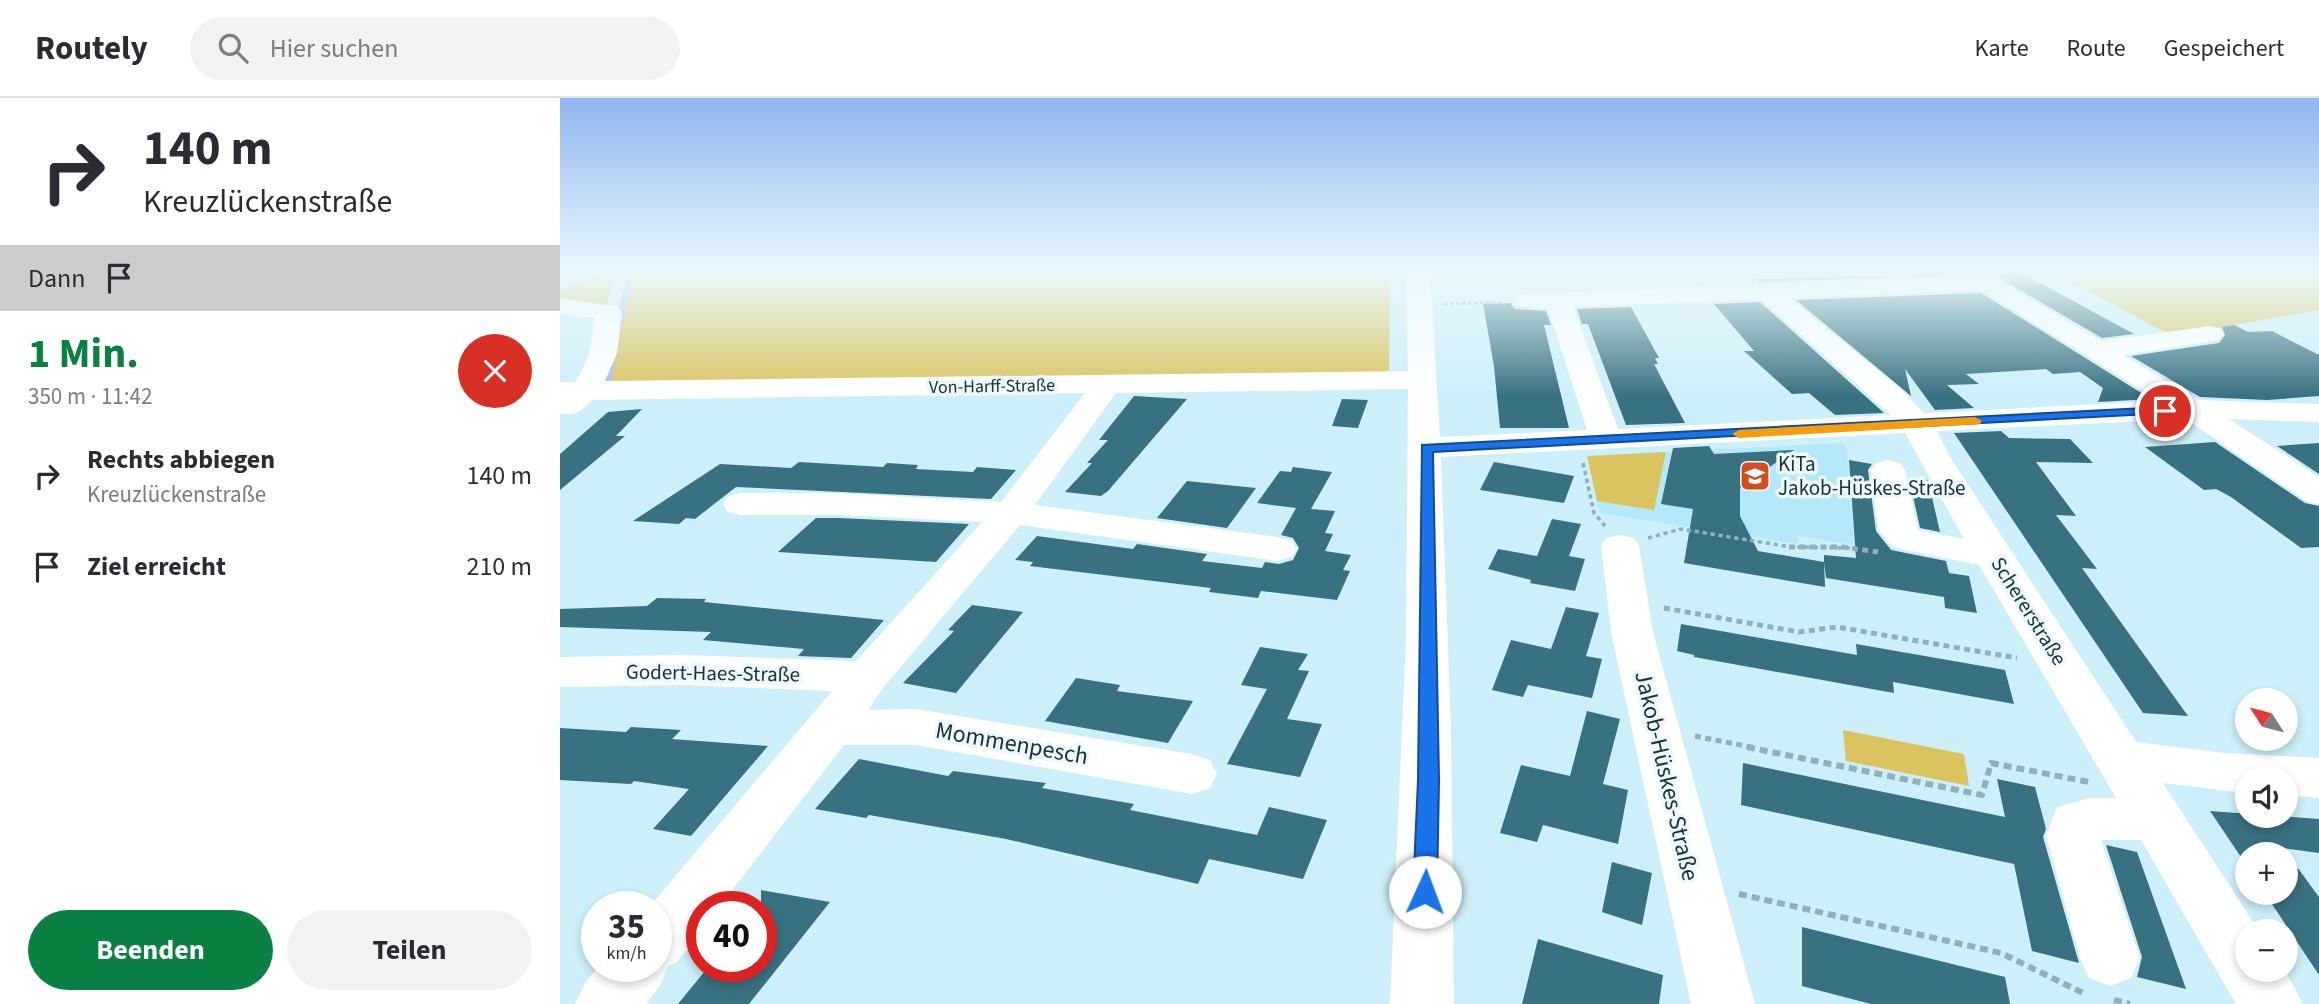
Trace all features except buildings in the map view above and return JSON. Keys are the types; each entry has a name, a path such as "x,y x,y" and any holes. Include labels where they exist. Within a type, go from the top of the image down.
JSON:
{"street":[{"path":"560,414 573,391 598,371 606,346 609,312"},
{"path":"1420,312 1426,448 1428,780 1422,1004"},
{"path":"1561,312 1592,441"},
{"name":"Schererstraße","path":"1791,312 1891,395 1917,424 1933,457 2235,945"},
{"path":"2034,312 2192,409 2319,493"},
{"path":"2097,351 2210,334"},
{"name":"Von-Harff-Straße","path":"573,391 1424,380"},
{"path":"672,923 831,728 867,677 1011,513 1107,384"},
{"path":"1426,448 2192,409 2319,413"},
{"path":"1888,470 1897,529 1905,539 1994,556"},
{"path":"741,504 838,504 1011,513 1278,549"},
{"name":"Jakob-Hüskes-Straße","path":"1620,546 1632,632 1723,1004"},
{"name":"Godert-Haes-Straße","path":"560,672 681,670 867,677"},
{"name":"Mommenpesch","path":"831,728 916,727 1192,774"},
{"path":"2109,989 2073,836 2076,822 2090,819 2140,790 2224,772 2319,778"},
{"path":"607,1004 625,982"},
{"path":"2257,982 2271,1004"}],"path":[{"path":"1592,441 1594,513 1620,546 1681,529 1791,547 1842,547 1882,553"},
{"path":"1628,602 1799,632 1837,627 2063,666"},
{"path":"1655,728 1982,794 1991,763 2140,790"},
{"path":"1692,884 2001,953 2077,992 2109,989"}],"shaded area":[{"path":"618,312 1390,312 1389,376 602,385"},
{"path":"2128,312 2306,312 2172,336"},
{"name":"KiTa Jakob-Hüskes-Straße","path":"1843,443 1847,450 1854,545 1798,536 1798,544 1600,513 1597,501 1654,510 1666,452"},
{"path":"1666,452 1654,510 1597,501 1587,456"},
{"path":"1843,730 1964,754 1969,786 1846,761"}],"waterway":[{"path":"619,326 622,312"},
{"path":"608,383 613,357"}],"slow traffic":[{"path":"1739,434 1975,421"}],"place":[{"name":"KiTa Jakob-Hüskes-Straße","path":"1755,476"}],"route":[{"path":"1425,892 1428,780 1426,448 2165,411"}]}
